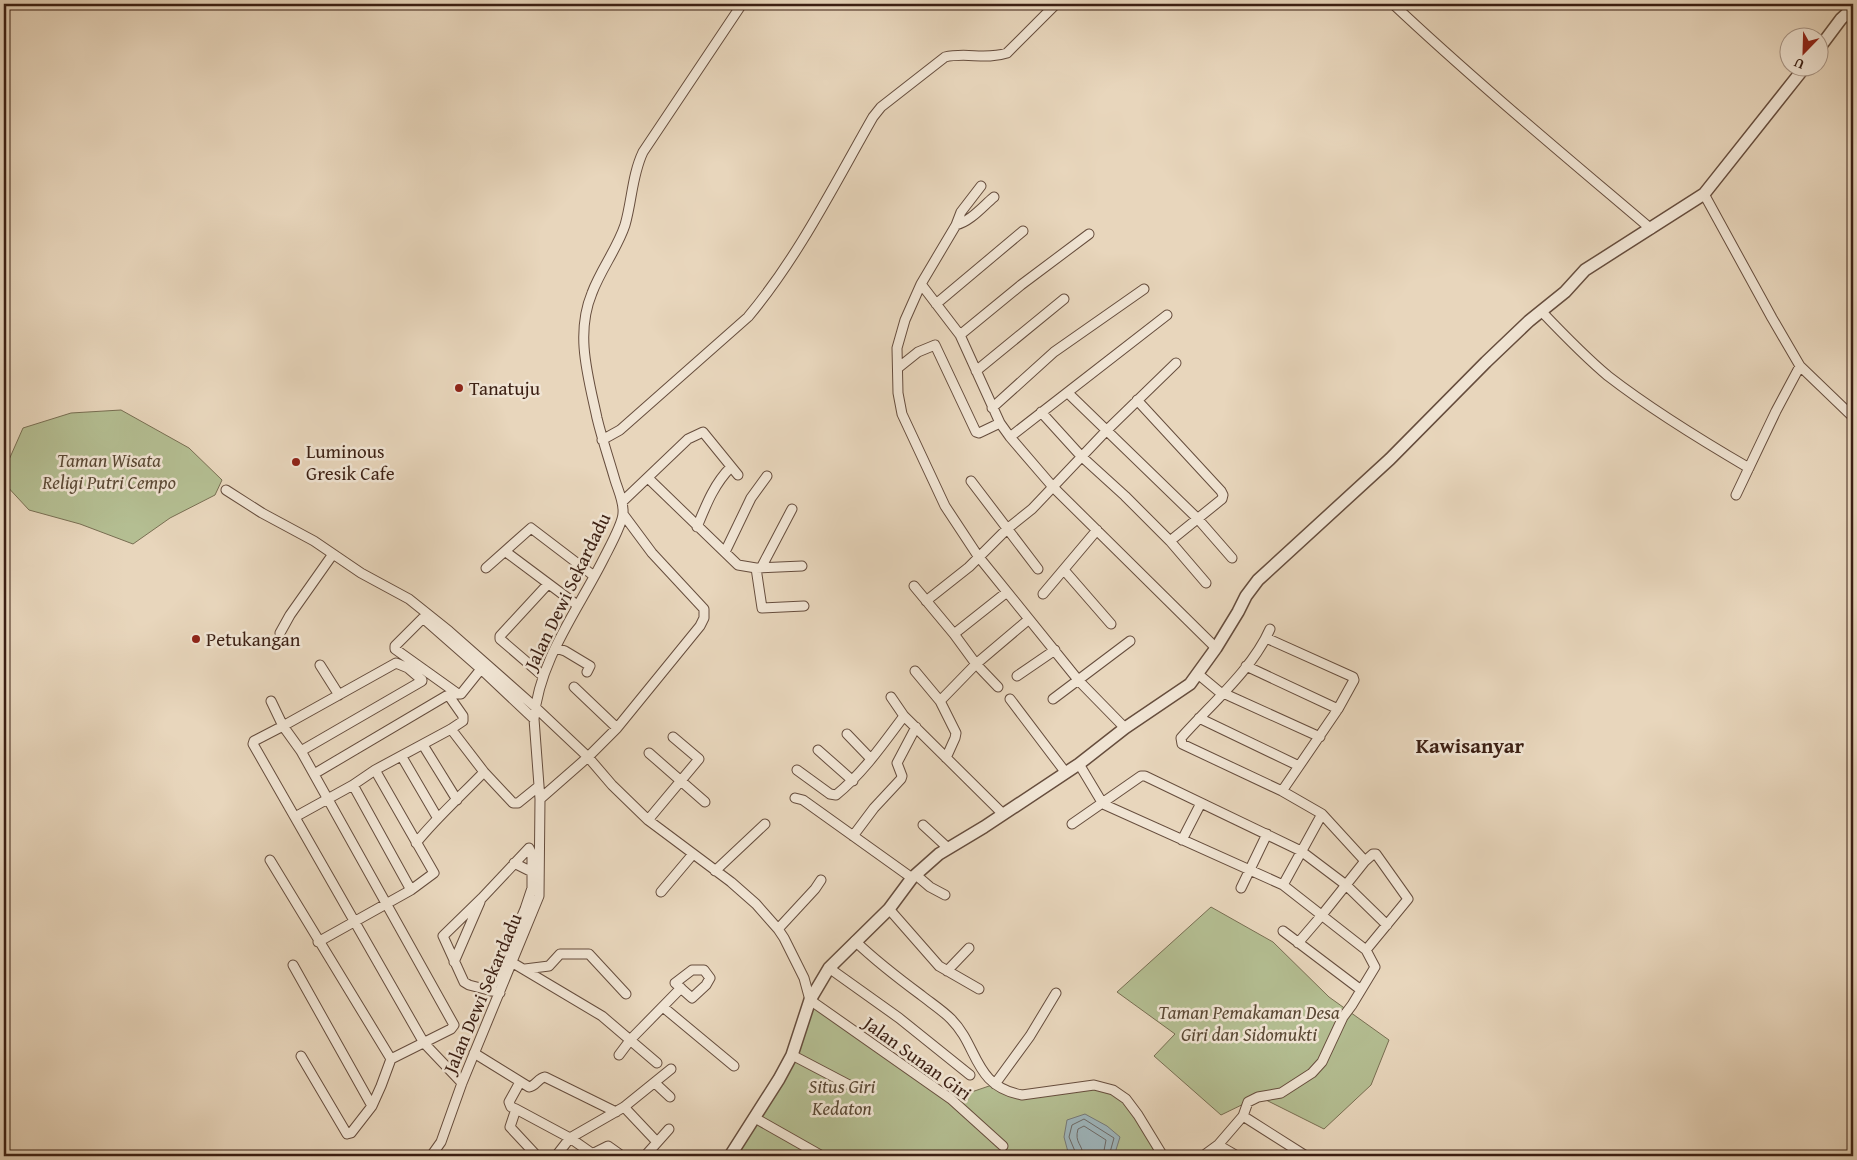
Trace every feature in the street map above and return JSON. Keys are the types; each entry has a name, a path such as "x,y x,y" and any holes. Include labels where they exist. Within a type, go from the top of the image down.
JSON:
{"street":[{"name":"Jalan Dewi Sekardadu","path":"431,1156 441,1142 462,1083 539,896 540,799 534,720 535,707 543,676 623,514 622,502 602,440 584,353 582,330 585,311 592,291 616,247 624,225 637,164 643,152 742,4"},
{"path":"602,440 620,430 748,317 765,297 828,199 873,117 881,107 945,57 974,55 997,57 1007,53 1056,4"},
{"path":"1393,4 1435,44 1524,122 1650,229"},
{"path":"1830,34 1841,19 1853,8"},
{"path":"730,1156 792,1055 810,1000 829,968 889,909 914,876 948,848 984,827 1080,764 1125,728 1190,684 1216,648 1254,584 1390,459 1486,362 1529,321 1565,292 1585,270 1704,194 1796,78"},
{"path":"981,186 961,212 956,225 921,284 899,339 897,348 898,393 902,414 944,506 978,556 1079,681 1125,728"},
{"path":"1704,194 1800,366 1853,416"},
{"path":"956,225 963,224 994,197"},
{"path":"936,304 1023,231"},
{"path":"960,335 1021,285 1089,234"},
{"path":"921,284 960,335 992,408 1010,437 1053,487 1216,648"},
{"path":"992,408 1054,352 1144,289"},
{"path":"976,371 1064,299"},
{"path":"1542,312 1576,347 1608,375 1675,422 1749,468"},
{"path":"1010,437 1167,315"},
{"path":"898,368 918,352 935,345 976,432 979,433 1000,423"},
{"path":"926,601 969,567 1007,528 1032,508 1081,456 1176,363"},
{"path":"1736,495 1800,366"},
{"path":"1068,393 1198,519 1232,558"},
{"path":"1137,400 1222,493 1222,499 1170,541"},
{"path":"1041,412 1081,456 1170,541 1206,583"},
{"path":"622,502 688,439 703,432 738,475"},
{"path":"697,527 714,489 721,477 731,467"},
{"path":"725,552 751,498 767,476"},
{"path":"648,478 738,565 759,568 802,566"},
{"path":"971,482 1038,569"},
{"path":"226,490 262,513 314,541 361,573 419,606 535,707 588,757 612,785 648,820 715,870 756,904 778,929 804,978 810,1000"},
{"path":"792,509 759,568 762,608 804,606"},
{"path":"540,799 588,757 617,728 685,646 704,618 704,609 652,553 623,514"},
{"path":"486,568 506,552 528,529 534,529 594,576"},
{"path":"1043,594 1097,530"},
{"path":"506,552 577,605"},
{"path":"280,633 290,615 333,554"},
{"path":"1064,570 1111,624"},
{"path":"543,676 500,639 500,636 548,584"},
{"path":"914,586 976,664 998,687"},
{"path":"954,634 1006,592"},
{"path":"481,669 462,693 458,694 394,647 423,618 481,669 534,720"},
{"path":"940,701 976,664 1028,620"},
{"path":"1282,791 1338,709 1354,678 1268,634 1246,666 1181,738 1184,746 1282,791 1322,814 1365,861"},
{"path":"1052,699 1079,681 1130,641"},
{"path":"556,648 590,666 587,672"},
{"path":"1017,676 1055,650"},
{"path":"301,751 422,680 408,668 396,663 254,741 253,744 424,1043 462,1083"},
{"path":"320,665 338,695"},
{"path":"1246,666 1338,709"},
{"path":"915,670 940,701 956,733 946,758"},
{"path":"1198,674 1222,694 1320,737"},
{"path":"574,687 617,728"},
{"path":"295,817 353,785 375,770 451,729 464,719 449,696 446,696 314,774"},
{"path":"891,697 904,716 1003,814"},
{"path":"1010,699 1066,773"},
{"path":"271,701 314,774 454,1025 451,1029 391,1059 382,1086 372,1106 351,1134 347,1134 300,1056"},
{"path":"797,770 833,796 853,781 904,716"},
{"path":"1198,718 1299,766"},
{"path":"853,836 874,808 901,779 902,776 897,763 916,727"},
{"path":"451,729 484,772 515,804 539,786"},
{"path":"846,734 871,759"},
{"path":"648,820 699,759 674,737"},
{"path":"423,745 457,800"},
{"path":"818,750 853,781"},
{"path":"649,753 705,802"},
{"path":"402,757 437,818"},
{"path":"1080,764 1103,804 1283,885 1366,950 1375,967 1343,1017 1322,1062 1312,1073 1281,1093 1258,1097 1248,1102 1243,1116 1218,1145 1203,1156"},
{"path":"318,942 411,890 434,873 375,770"},
{"path":"416,843 437,818 484,772"},
{"path":"1072,824 1143,776 1301,851 1346,885 1387,925"},
{"path":"353,785 411,890"},
{"path":"795,798 803,800 853,836 945,895"},
{"path":"1182,840 1201,803"},
{"path":"1283,885 1322,814"},
{"path":"715,870 765,824"},
{"path":"923,826 948,848"},
{"path":"1241,888 1267,834"},
{"path":"490,990 525,909 532,888 532,854 530,848 442,936 467,984 500,993"},
{"path":"661,892 693,854"},
{"path":"1298,943 1365,861 1373,854 1378,856 1408,898 1366,950"},
{"path":"270,860 318,942 391,1059"},
{"path":"514,863 532,872"},
{"path":"778,929 821,880"},
{"path":"454,962 482,898"},
{"path":"889,909 939,966 979,988"},
{"path":"1283,931 1361,990"},
{"path":"855,941 871,956 951,1018 963,1032 974,1058 983,1072 995,1084 1010,1092 1022,1094 1094,1085 1113,1090 1126,1099 1138,1115 1162,1156"},
{"path":"947,971 969,948"},
{"path":"525,969 549,966 560,954 589,954 626,994"},
{"path":"513,963 602,1016 657,1063"},
{"path":"293,965 372,1106"},
{"path":"829,968 899,1018 970,1075"},
{"path":"619,1055 631,1039 682,988"},
{"path":"995,1084 1030,1036 1056,993"},
{"name":"Jalan Sunan Giri","path":"810,1000 951,1099 1003,1146"},
{"path":"663,1007 734,1066"},
{"path":"474,1053 520,1082 532,1087 540,1078 545,1077 616,1112"},
{"path":"792,1055 853,1087"},
{"path":"556,1156 570,1138 624,1107 671,1069"},
{"path":"520,1082 510,1100 510,1105 570,1138 590,1152 594,1153 609,1146 622,1156"},
{"path":"655,1083 670,1096"},
{"path":"624,1107 657,1142"},
{"path":"516,1108 510,1127 537,1156"},
{"path":"1243,1116 1306,1156"},
{"path":"755,1118 808,1153 822,1156"},
{"path":"645,1156 669,1129"},
{"path":"1218,1145 1237,1156"}],"green space":[{"name":"Taman Wisata Religi Putri Cempo","path":"121,410 189,448 222,480 215,495 170,518 133,544 80,524 29,510 4,483 4,471 23,428 71,413"},
{"name":"Taman Pemakaman Desa Giri dan Sidomukti","path":"1211,907 1273,942 1329,997 1389,1040 1371,1085 1324,1129 1258,1097 1221,1115 1154,1056 1175,1034 1117,992"},
{"name":"Situs Giri Kedaton","path":"814,1007 951,1099 995,1084 1010,1092 1094,1085 1129,1103 1163,1156 734,1156 797,1057"}],"water":[{"path":"1085,1114 1107,1126 1120,1137 1113,1156 1076,1156 1068,1152 1064,1137 1067,1120"}],"place":[{"name":"Tanatuju","path":"459,388"},
{"name":"Luminous Gresik Cafe","path":"296,462"},
{"name":"Petukangan","path":"196,639"}],"district":[{"name":"Kawisanyar","path":"1470,745"}]}
